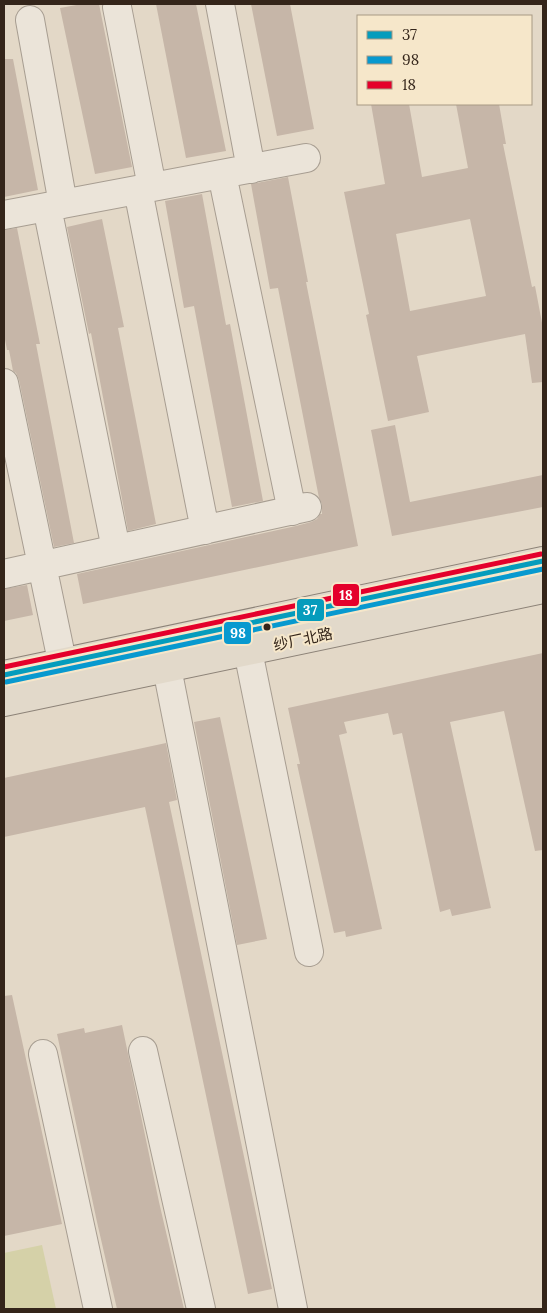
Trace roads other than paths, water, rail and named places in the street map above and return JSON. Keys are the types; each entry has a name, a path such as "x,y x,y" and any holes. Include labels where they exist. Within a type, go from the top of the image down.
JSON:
{"main road":[{"name":"纱厂北路","path":"4,675 543,561"},
{"name":"纱厂北路","path":"4,702 543,589"}],"lane":[{"path":"220,4 251,169"},
{"path":"117,7 145,189 205,530"},
{"path":"30,20 55,206 116,549"},
{"path":"4,215 306,158"},
{"path":"4,574 299,509 222,174"},
{"path":"4,382 68,689"},
{"path":"248,651 309,952"},
{"path":"167,668 293,1309"},
{"path":"143,1051 201,1309"},
{"path":"43,1054 98,1309"}]}
